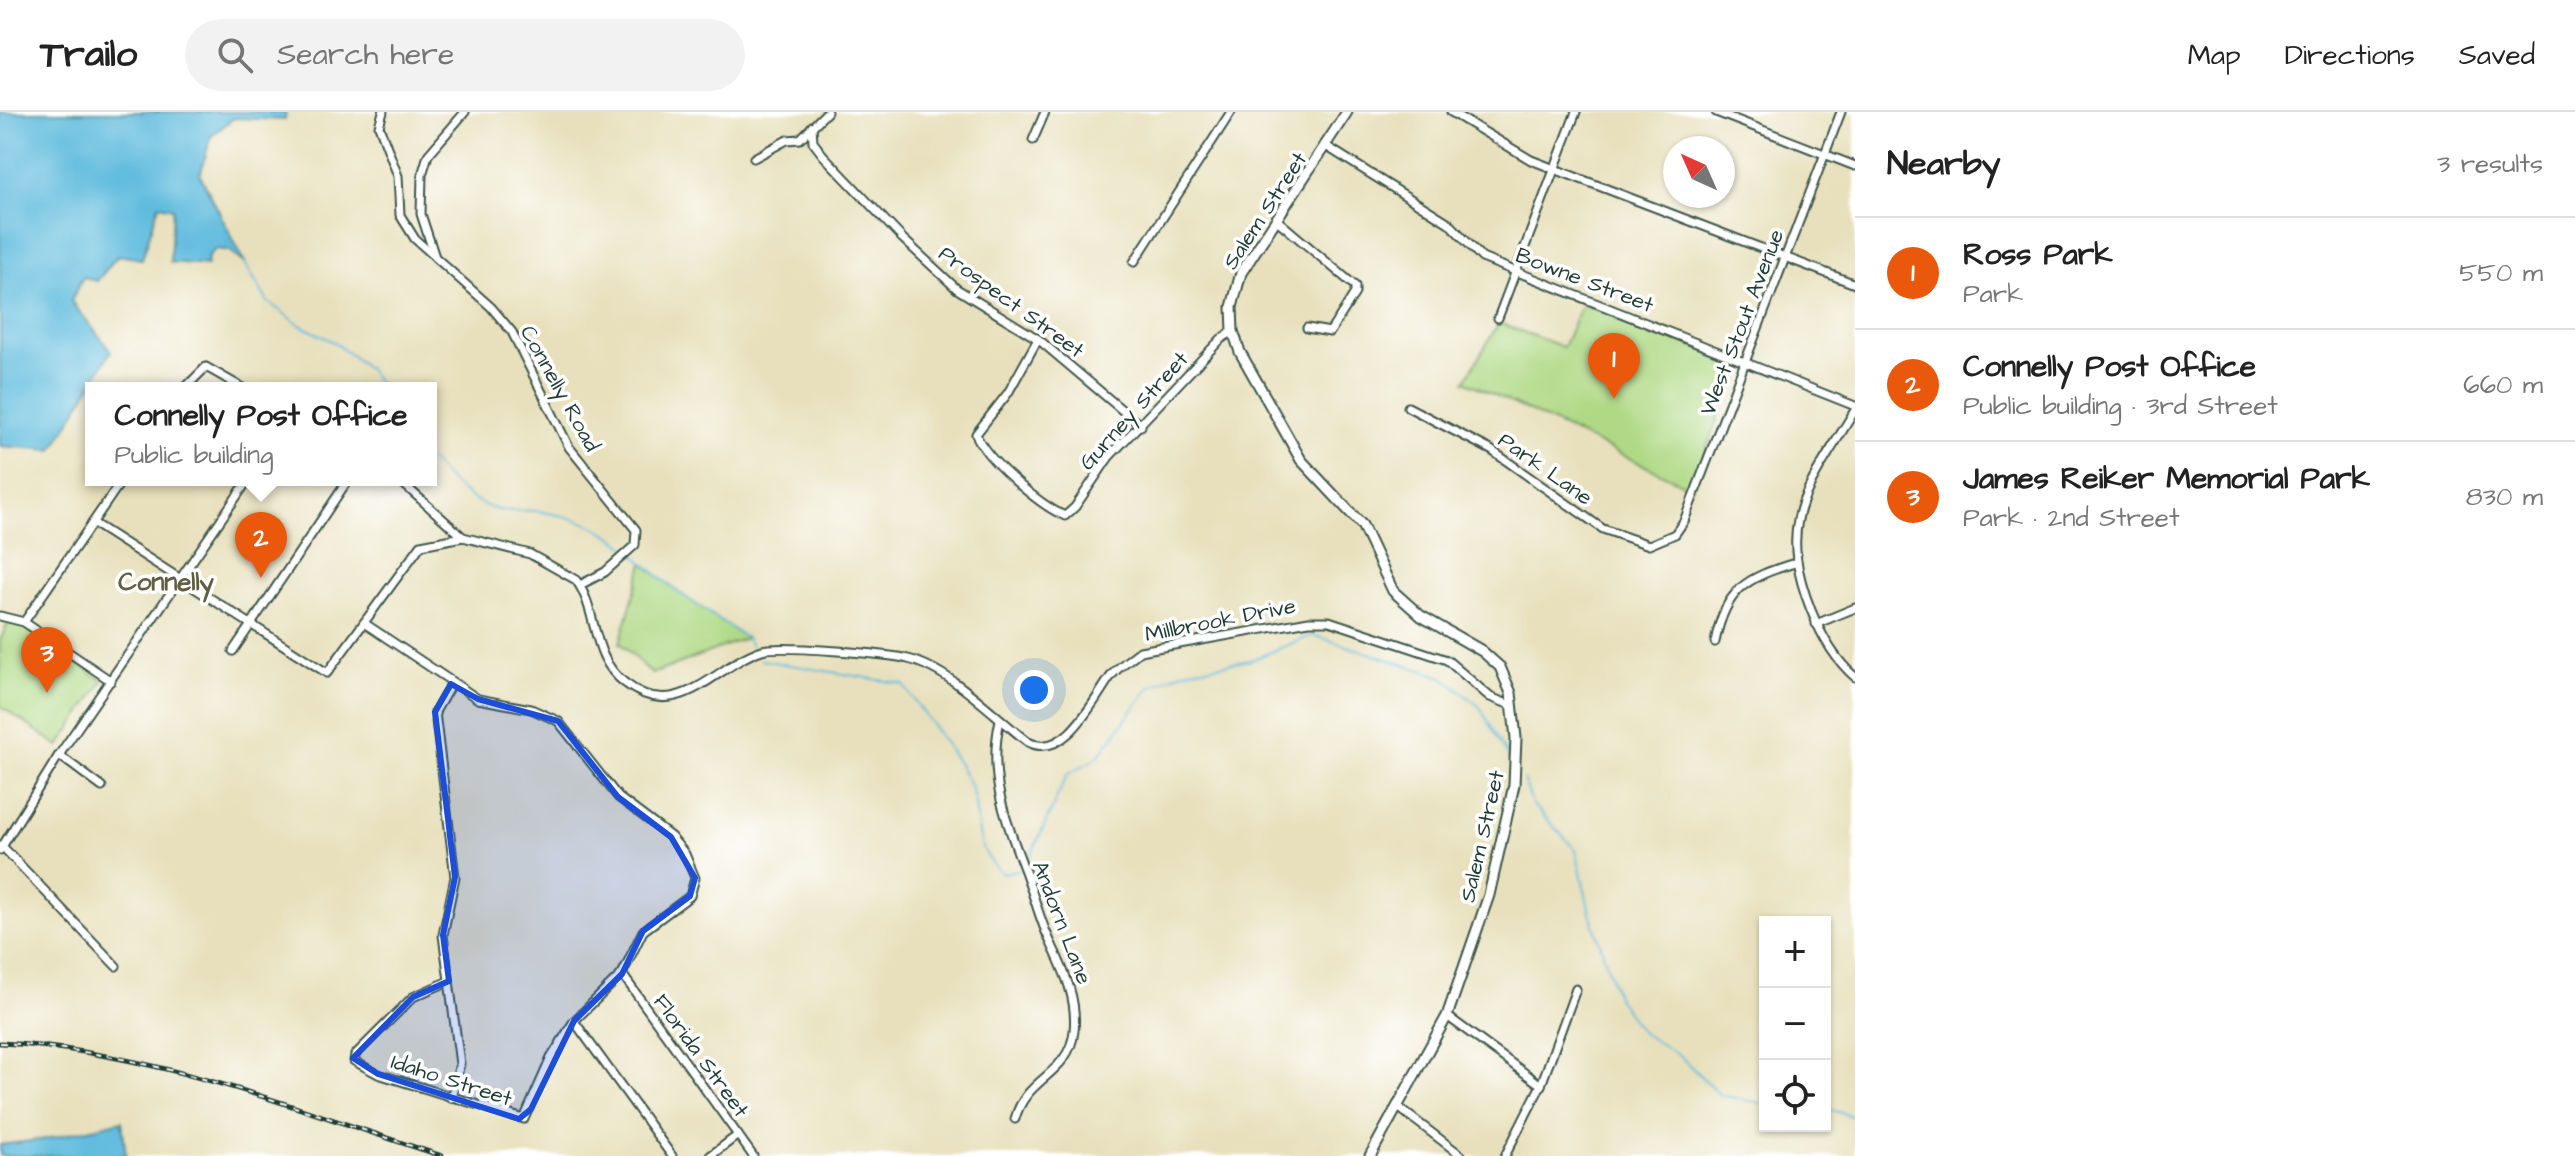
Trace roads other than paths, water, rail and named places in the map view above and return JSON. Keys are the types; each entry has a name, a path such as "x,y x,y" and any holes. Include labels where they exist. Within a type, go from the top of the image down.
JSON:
{"street":[{"name":"Connelly Road","path":"383,112 379,126 398,176 400,215 415,239 491,307 512,332 569,447 636,530 635,545 617,562 580,585"},
{"path":"435,257 421,214 422,175 428,155 465,112"},
{"path":"754,158 787,140 800,139 827,112"},
{"path":"1033,140 1045,112"},
{"path":"1134,262 1231,112"},
{"name":"Salem Street","path":"1347,112 1236,287 1233,331 1240,352 1301,460 1362,525 1393,591 1421,616 1491,657 1506,676 1513,706 1516,774 1489,895 1447,1016 1370,1156"},
{"path":"1451,112 1531,160 1855,284"},
{"path":"1498,318 1576,112"},
{"path":"1716,112 1855,166"},
{"name":"West Stout Avenue","path":"1666,539 1684,521 1841,112"},
{"name":"Prospect Street","path":"812,126 813,142 823,155 957,289 1038,339 1141,426"},
{"name":"Bowne Street","path":"1326,146 1449,223 1482,258 1745,361 1855,408"},
{"path":"1277,220 1355,286 1355,293 1330,332 1307,328"},
{"name":"Gurney Street","path":"1038,339 1008,393 977,431 977,438 1003,469 1065,516 1075,507 1109,457 1221,339 1233,331"},
{"path":"191,382 206,367 232,382"},
{"name":"Park Lane","path":"1408,407 1491,450 1603,529 1649,545 1666,539"},
{"path":"1855,408 1802,500 1796,528 1795,563 1816,624 1833,653 1855,677"},
{"path":"24,622 118,486"},
{"path":"116,966 1,847 59,755 244,486"},
{"path":"233,651 344,486"},
{"path":"406,486 463,537"},
{"path":"93,523 327,673 421,545 463,537 530,554 558,567 580,585"},
{"path":"1715,642 1724,607 1739,589 1760,574 1795,563"},
{"name":"Millbrook Drive","path":"580,585 603,657 614,674 641,694 683,694 766,649 882,655 920,662 950,679 1035,745 1050,743 1077,724 1119,668 1140,651 1309,621 1342,623 1447,660 1490,697 1513,706"},
{"path":"1816,624 1855,608"},
{"path":"0,616 24,622 111,681"},
{"path":"364,623 451,684 478,699 551,716 566,729 596,773 618,797 671,837 685,854 695,878 690,896 643,931 622,974 574,1021 672,1156"},
{"path":"451,684 435,712 455,877 443,935 460,1064 451,1098"},
{"name":"Andorn Lane","path":"1000,720 993,761 997,791 1045,929 1066,977 1075,1015 1074,1033 1065,1057 1022,1096 1015,1119"},
{"path":"59,755 102,787"},
{"name":"Florida Street","path":"622,974 753,1156"},
{"name":"Idaho Street","path":"449,981 413,997 355,1055 355,1063 378,1074 524,1119 545,1070 574,1021"},
{"path":"1505,1156 1541,1085 1576,989"},
{"path":"1447,1016 1541,1085"},
{"path":"1398,1107 1462,1156"},
{"path":"710,1156 738,1135"}],"water":[{"path":"0,112 286,112 285,120 234,118 211,136 200,175 246,264 230,251 216,249 208,256 207,265 170,262 173,208 159,205 142,259 118,255 97,281 83,277 71,301 111,351 93,382 85,382 85,395 53,450 0,446"},
{"path":"122,1121 126,1156 0,1156 0,1145 46,1139"}],"waterway":[{"path":"244,262 268,302 300,325 336,343 368,369 378,382"},
{"path":"437,467 459,489 485,505 499,510 537,511 574,519 607,533 627,548"},
{"path":"631,552 675,590 746,638 752,647"},
{"path":"1028,862 1067,775 1098,757 1150,687 1185,671 1251,660 1313,635 1443,677 1480,707 1509,759"},
{"path":"761,660 903,684 966,777 986,854 1002,873 1019,870"},
{"path":"1524,780 1532,804 1576,850 1590,913 1618,999 1642,1033 1679,1055 1720,1095 1759,1103"},
{"path":"1831,1110 1855,1117"}],"railway":[{"path":"0,1043 113,1057 169,1070 279,1102 442,1156"}],"place":[{"name":"Ross Park","path":"1614,399"},
{"name":"Connelly Post Office","path":"261,578"},
{"name":"James Reiker Memorial Park","path":"47,693"}],"district":[{"name":"Connelly","path":"166,581"}]}
